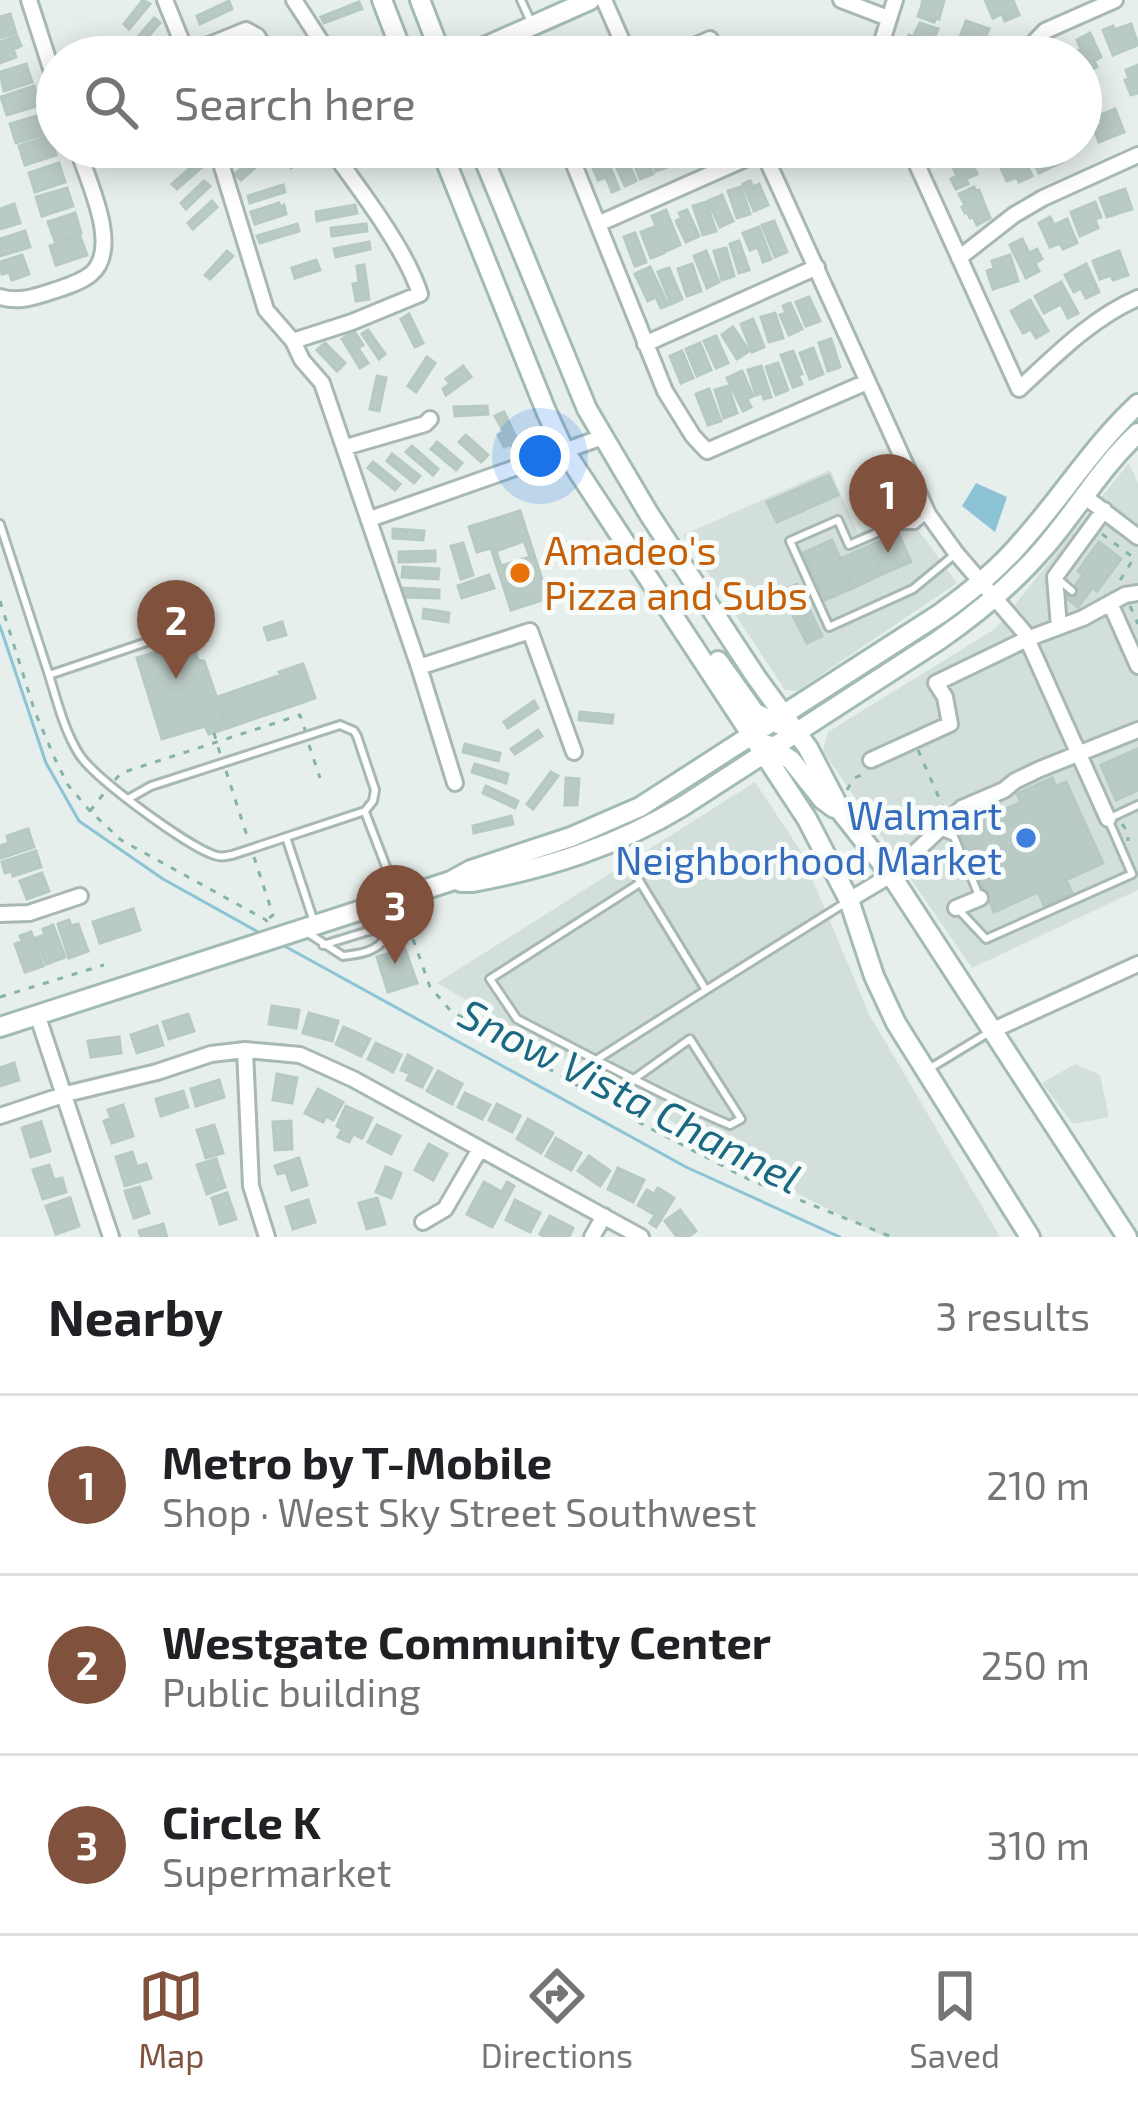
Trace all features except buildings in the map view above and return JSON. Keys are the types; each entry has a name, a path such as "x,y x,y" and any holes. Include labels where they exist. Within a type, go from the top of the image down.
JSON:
{"main road":[{"path":"382,0 396,36"},
{"path":"420,0 434,36"},
{"path":"509,36 590,0"},
{"path":"448,168 565,450 670,613 764,746 849,900 874,976 896,1023 1030,1237"},
{"path":"488,168 587,409 649,514 779,719 797,733 842,813 891,875 1127,1237"},
{"path":"451,881 473,882 534,870 668,815 764,746 779,719 982,582 1022,543 1093,451 1138,404"},
{"path":"0,1027 451,881 572,837 797,733 995,598 1046,545 1101,471 1138,433"},
{"path":"670,613 686,617 755,713 779,719"},
{"path":"764,746 791,760 822,799 842,813"}],"street":[{"path":"28,0 40,36"},
{"path":"165,0 179,36"},
{"path":"294,0 317,36"},
{"path":"604,0 620,36"},
{"path":"841,0 887,19"},
{"path":"883,36 895,0"},
{"path":"1041,36 1115,0"},
{"path":"959,258 1043,198 1138,154"},
{"path":"0,297 15,301 77,283 101,264 104,230 83,168"},
{"path":"222,168 266,310 322,383 454,783"},
{"path":"293,341 420,294 416,279 344,168"},
{"path":"575,168 665,391 706,451 867,382"},
{"path":"598,224 720,168"},
{"path":"771,168 928,514 1027,639 1077,754 1114,821"},
{"path":"918,168 1018,389 1078,336 1115,308 1138,298"},
{"path":"645,344 817,268"},
{"path":"346,447 430,419"},
{"path":"370,519 603,437"},
{"path":"1084,496 1138,537"},
{"path":"1060,627 1055,577 1104,510"},
{"path":"873,765 950,724 945,697 936,683 1131,594 1138,575"},
{"path":"1104,607 1133,642 1138,666"},
{"path":"419,667 530,631 574,752"},
{"path":"849,900 891,875 962,808 1138,730"},
{"path":"0,914 29,913 80,896"},
{"path":"956,908 980,898"},
{"path":"991,1031 1138,964"},
{"path":"37,1014 111,1237"},
{"path":"245,1050 251,1186 267,1237"},
{"path":"0,1115 211,1054 245,1050 300,1055 641,1237"},
{"path":"423,1222 445,1210 480,1148"},
{"path":"592,1237 604,1216"}],"lane":[{"path":"521,0 532,26"},
{"path":"928,514 915,525 895,524 849,545 838,520 790,541 829,627 913,590 956,553"},
{"path":"0,524 76,749 82,760 128,799 217,856 364,811 375,790 354,731 340,725 151,786 128,799"},
{"path":"1055,577 1072,590"},
{"path":"1084,599 1104,607"},
{"path":"49,675 209,621"},
{"path":"956,908 986,939 1132,874 1114,821 1138,806"},
{"path":"364,811 399,898"},
{"path":"937,830 954,837 959,849"},
{"path":"286,837 305,928 323,945 344,956 382,944 385,926 378,905"},
{"path":"614,841 706,990"},
{"path":"967,866 980,898"},
{"path":"634,1079 690,1040 741,1118 730,1125 634,1079 517,1019 490,979 640,883"},
{"path":"596,1060 849,900"},
{"path":"323,945 385,926"},
{"path":"924,1072 991,1031"}],"path":[{"path":"1092,526 1134,558 1118,584 1131,594 1138,624"},
{"path":"90,811 121,773 300,716 320,778"},
{"path":"214,733 274,915 266,920"},
{"path":"918,750 945,813 958,825 1008,803 1016,791"},
{"path":"847,792 854,778 873,765"},
{"path":"1114,821 1126,826 1132,852"},
{"path":"399,898 430,987 450,1010 642,1124 714,1161 769,1189 892,1237"},
{"path":"0,997 104,965"}],"shaded area":[{"path":"1129,463 1138,484 1138,890 972,968 823,751 828,732 995,629"},
{"path":"830,470 858,533 908,516 957,583 797,691 785,690 683,535"},
{"path":"755,782 800,850 869,1014 1000,1237 885,1237 778,1184 437,983"},
{"path":"1075,1064 1100,1075 1109,1117 1073,1124 1042,1083"}],"water":[{"path":"976,483 1007,497 995,532 962,506"}],"waterway":[{"name":"Snow Vista Channel","path":"0,626 46,763 79,821 163,879 260,933"},
{"name":"Snow Vista Channel","path":"279,943 686,1167 840,1237"}],"place":[{"name":"Metro by T-Mobile","path":"888,553"},
{"name":"Amadeo's Pizza and Subs","path":"520,573"},
{"name":"Westgate Community Center","path":"176,679"},
{"name":"Walmart Neighborhood Market","path":"1026,838"},
{"name":"Circle K","path":"395,964"}]}
